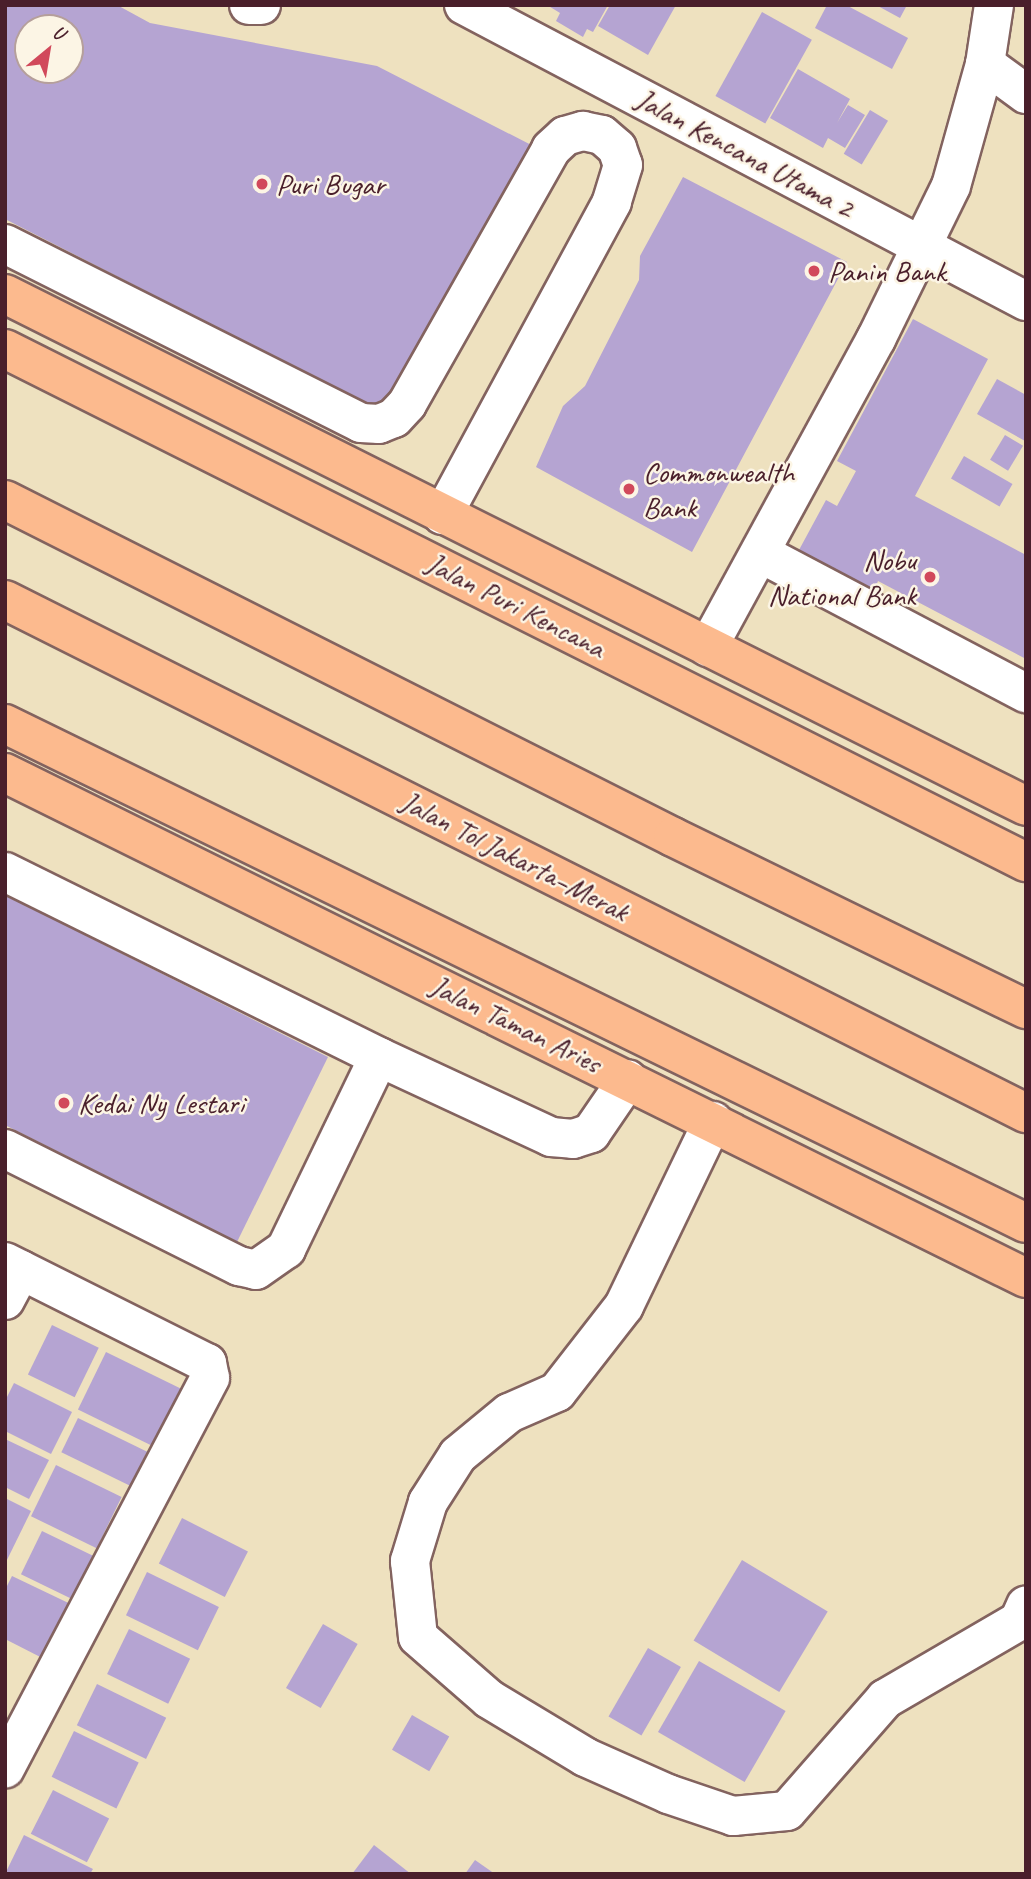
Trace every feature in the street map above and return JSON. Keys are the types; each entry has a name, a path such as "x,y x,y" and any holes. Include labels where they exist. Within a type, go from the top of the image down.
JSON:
{"main road":[{"name":"Jalan Puri Kencana","path":"5,294 1026,806"},
{"name":"Jalan Puri Kencana","path":"5,349 1026,862"},
{"path":"5,500 673,838 1026,1009"},
{"name":"Jalan Tol Jakarta–Merak","path":"5,600 1026,1113"},
{"name":"Jalan Taman Aries","path":"5,723 750,1085 1026,1223"},
{"name":"Jalan Taman Aries","path":"5,773 1026,1278"},
{"path":"720,1125 750,1085"},
{"path":"927,1228 950,1184"}],"street":[{"path":"249,5 261,5"},
{"name":"Jalan Kencana Utama 2","path":"464,5 1026,301"},
{"path":"708,647 923,247 951,186 985,64 994,5"},
{"path":"985,64 1026,94"},
{"path":"5,244 361,422 379,424 394,418 407,404 551,149 565,135 583,131 602,135 617,148 623,165 612,202 443,515"},
{"path":"760,553 1026,693"},
{"path":"5,872 379,1057 551,1137 573,1139 592,1133 628,1079"},
{"path":"5,1149 239,1266 256,1270 286,1249 379,1057"},
{"path":"720,1125 624,1306 556,1392 509,1413 458,1455 428,1502 410,1561 418,1637 489,1699 585,1757 668,1794 733,1816 787,1811 885,1699 1019,1621 1026,1605"},
{"path":"5,1769 210,1378 207,1363 10,1278"}],"building":[{"name":"Puri Bugar","path":"5,5 117,5 150,23 377,66 539,149 388,415 5,219"},
{"path":"547,5 608,5 593,32 587,29 583,37 556,21 560,13"},
{"path":"610,5 676,5 648,55 598,26"},
{"path":"827,5 846,5 908,38 892,69 815,28"},
{"path":"876,5 907,5 900,18"},
{"path":"762,12 812,40 765,124 715,96"},
{"path":"798,69 850,99 837,123 848,105 865,115 845,148 828,138 823,148 770,118"},
{"path":"870,110 888,121 862,165 844,154"},
{"path":"683,177 847,262 692,552 536,467 563,406 585,386 639,280 640,256"},
{"path":"913,319 988,359 915,496 1026,555 1026,659 878,581 874,591 799,550 826,500 837,506 856,471 837,461"},
{"path":"997,379 1026,395 1025,441 977,414"},
{"path":"1005,435 1023,446 1008,471 990,460"},
{"path":"964,456 1012,484 999,507 951,479"},
{"path":"5,895 328,1057 237,1242 5,1125"},
{"path":"52,1325 99,1348 75,1397 28,1374"},
{"path":"106,1352 184,1390 156,1448 78,1410"},
{"path":"14,1383 72,1412 51,1454 5,1431 5,1401"},
{"path":"78,1418 147,1452 131,1486 61,1452"},
{"path":"5,1439 49,1460 29,1499 5,1487"},
{"path":"56,1465 122,1497 97,1548 31,1516"},
{"path":"5,1498 31,1511 5,1564"},
{"path":"182,1518 248,1552 225,1597 159,1563"},
{"path":"42,1531 95,1557 74,1600 21,1574"},
{"path":"742,1560 828,1612 779,1692 694,1641"},
{"path":"147,1572 219,1607 198,1650 126,1615"},
{"path":"12,1576 81,1609 54,1664 5,1639 5,1590"},
{"path":"323,1624 358,1644 321,1708 286,1688"},
{"path":"129,1629 190,1659 168,1704 107,1674"},
{"path":"648,1648 681,1667 641,1735 608,1716"},
{"path":"699,1661 786,1711 745,1782 658,1732"},
{"path":"97,1684 166,1718 146,1759 77,1725"},
{"path":"412,1715 449,1736 429,1771 392,1750"},
{"path":"74,1731 139,1763 116,1808 52,1777"},
{"path":"53,1790 109,1819 87,1862 31,1834"},
{"path":"24,1835 93,1869 90,1874 5,1874"},
{"path":"374,1845 411,1874 352,1874"},
{"path":"475,1860 495,1874 465,1874"}],"place":[{"name":"Puri Bugar","path":"262,184"},
{"name":"Panin Bank","path":"814,271"},
{"name":"Commonwealth Bank","path":"629,489"},
{"name":"Nobu National Bank","path":"930,577"},
{"name":"Kedai Ny Lestari","path":"64,1103"}]}
